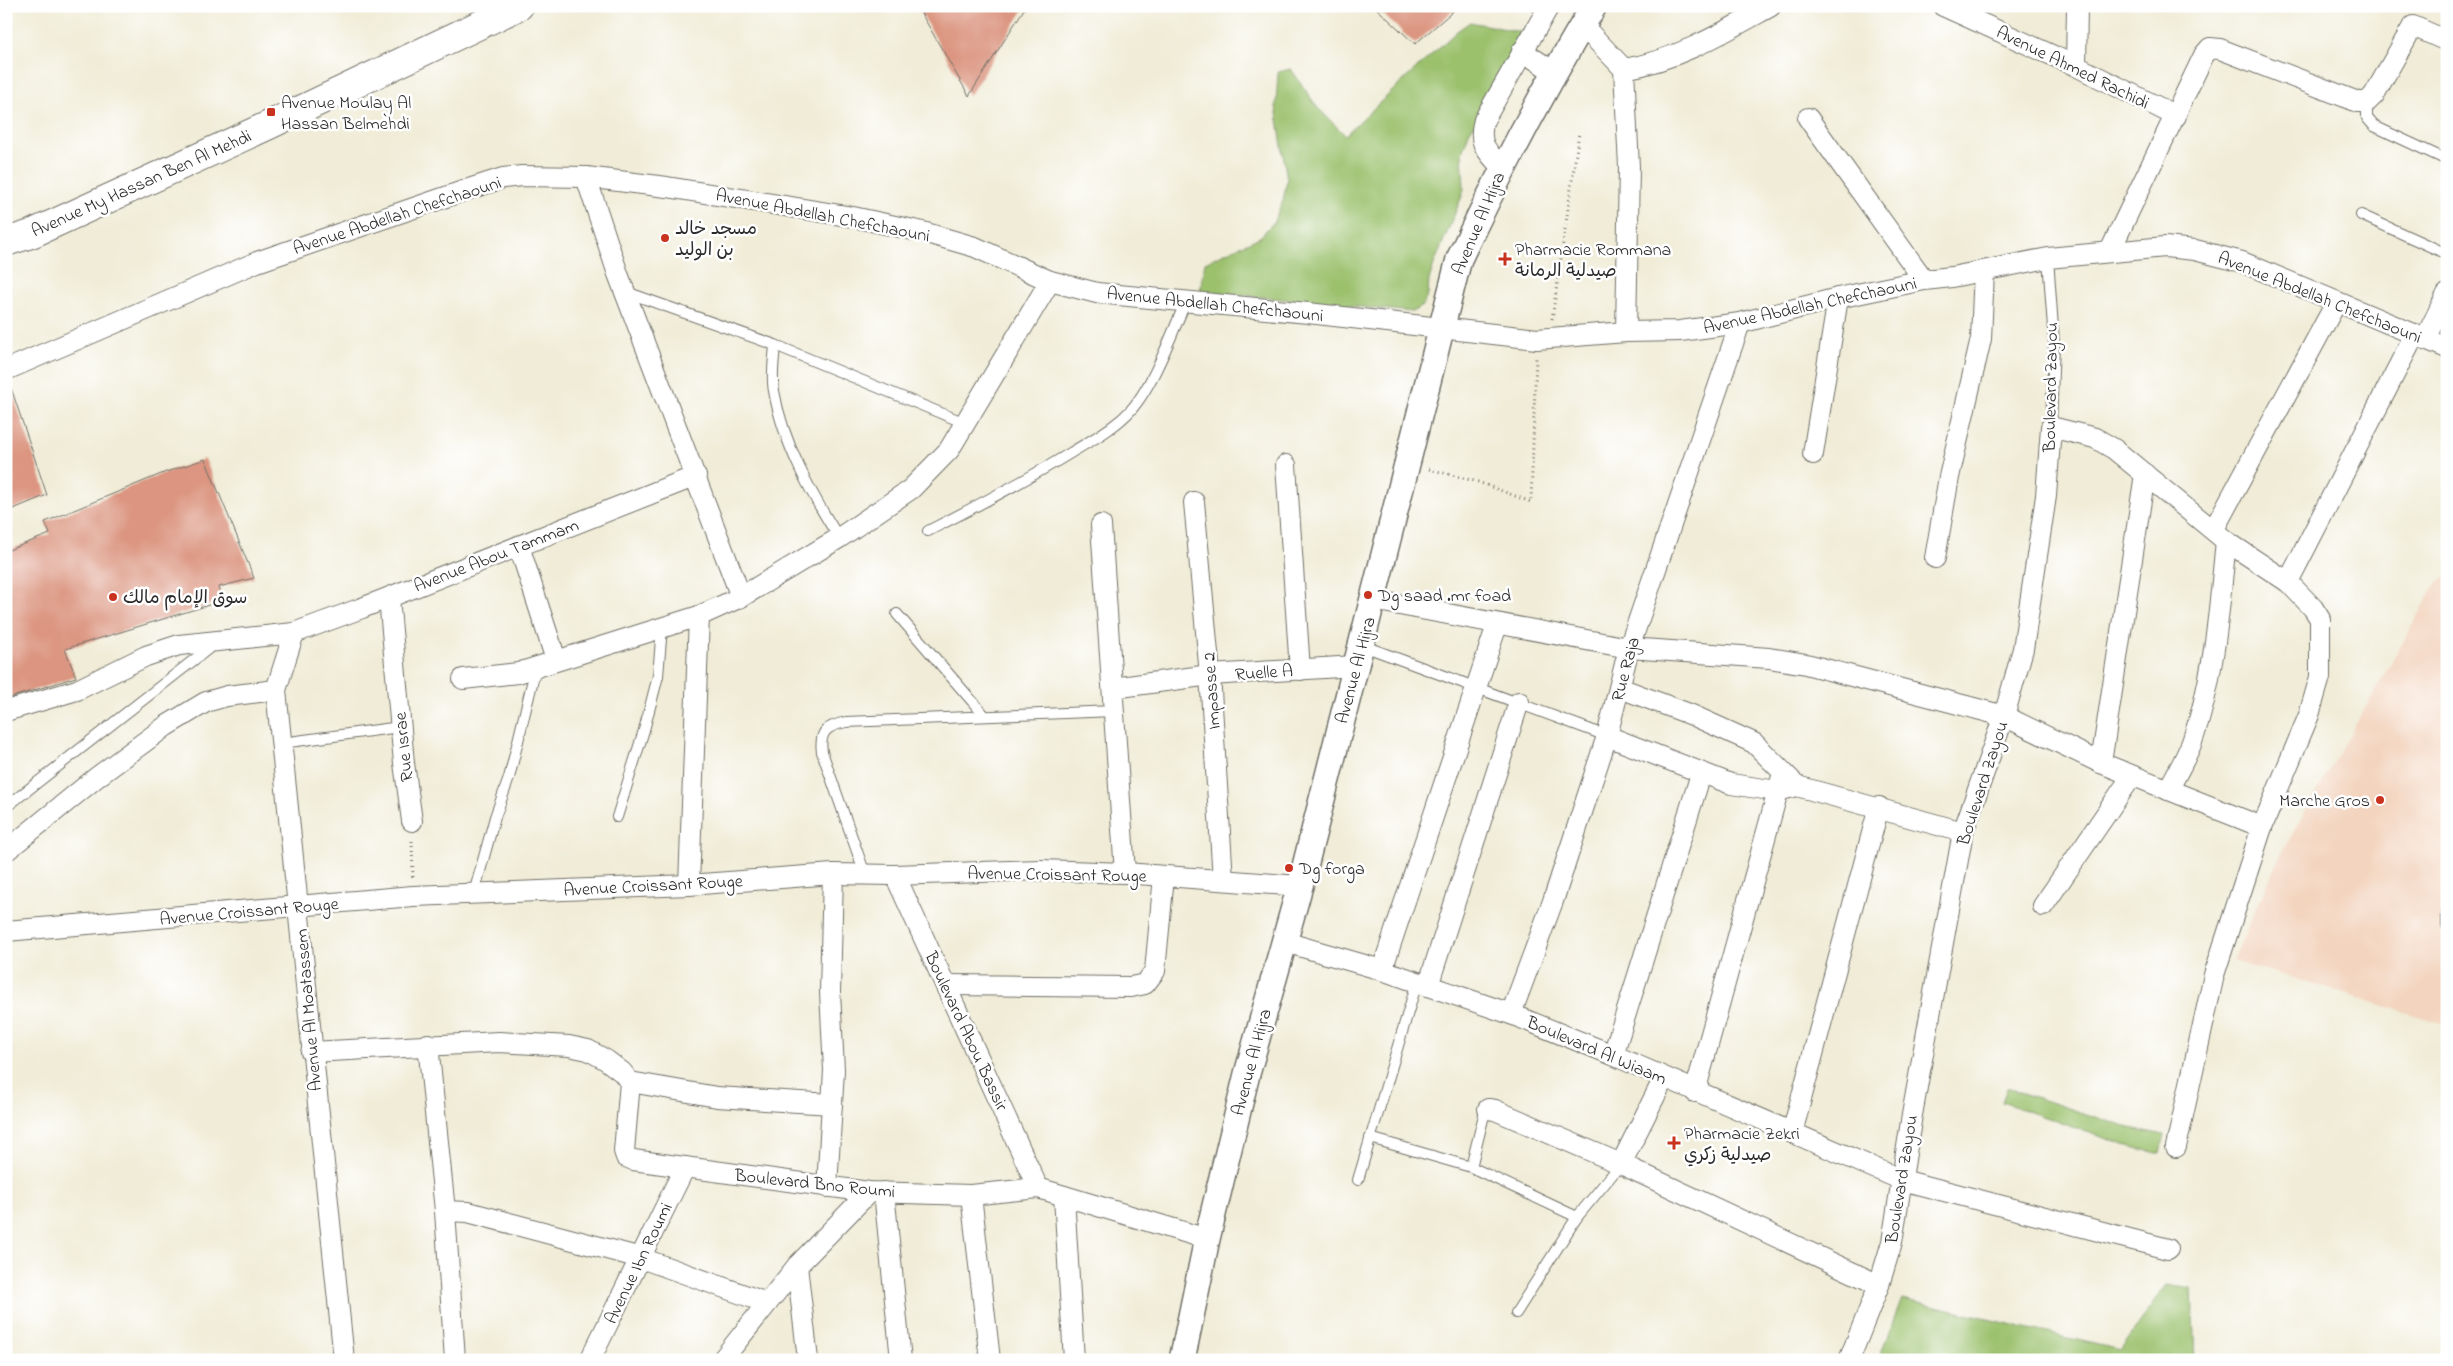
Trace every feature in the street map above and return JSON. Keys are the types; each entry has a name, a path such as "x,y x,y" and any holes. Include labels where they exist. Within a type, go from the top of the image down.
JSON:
{"main road":[{"name":"Avenue My Hassan Ben Al Mehdi","path":"6,242 31,234 258,131 518,6"}],"street":[{"path":"1502,168 1484,148 1479,135 1487,113 1549,6"},
{"path":"1624,69 1648,65 1695,47 1771,6"},
{"name":"Avenue Ahmed Rachidi","path":"1943,6 1977,14 2176,116"},
{"path":"2076,66 2078,6"},
{"path":"1588,16 1624,69 1629,167 1626,332"},
{"name":"Avenue Al Hijra","path":"1182,1360 1207,1239 1247,1074 1300,886 1459,259 1502,168 1554,72 1588,16"},
{"path":"2110,251 2204,55 2210,48 2220,49 2358,102 2367,102 2374,96 2414,26 2447,41"},
{"path":"1522,51 1554,72"},
{"path":"1808,118 1924,280"},
{"name":"Avenue Abdellah Chefchaouni","path":"6,370 257,262 468,188 503,178 522,176 586,177 667,187 853,217 923,232 975,247 1050,281 1097,293 1543,339 1626,332 1680,331 1740,323 1838,298 1924,280 1984,271 2048,258 2165,247 2219,255 2242,262 2447,348"},
{"path":"586,177 625,292 741,597"},
{"path":"1935,558 1949,477 1981,339 1984,271"},
{"path":"463,679 495,677 536,667 699,616 741,597 839,538 911,489 949,450 1050,281"},
{"path":"2288,582 2420,336 2447,294"},
{"path":"1813,454 1838,298"},
{"path":"2168,790 2191,743 2203,702 2216,635 2220,535 2336,303"},
{"name":"Rue Raja","path":"1511,1014 1553,901 1607,736 1630,648 1740,323"},
{"path":"2051,427 2095,438 2114,449 2220,535 2288,582 2313,608 2320,619 2320,677 2309,714 2262,827 2214,975 2176,1147"},
{"name":"Boulevard Zayou","path":"1849,1360 1879,1285 1892,1242 1912,1115 1963,832 2004,716 2024,649 2046,496 2051,427"},
{"path":"1286,465 1300,670"},
{"path":"2101,763 2145,474"},
{"name":"Avenue Abou Tammam","path":"6,711 77,690 146,656 179,645 294,633 388,598 696,476"},
{"name":"Impasse 2","path":"1194,502 1210,676 1223,880"},
{"path":"1101,525 1125,873"},
{"path":"520,546 556,660"},
{"name":"Rue Israe","path":"388,598 400,727 412,821"},
{"path":"1374,600 1497,625 1630,648 1769,658 1806,664 2004,716 2101,763 2262,827"},
{"path":"689,885 699,616"},
{"path":"1382,970 1497,625"},
{"name":"Avenue Al Moatassem","path":"294,633 276,690 311,1052 344,1360"},
{"name":"Ruelle A","path":"1113,688 1210,676 1300,670 1358,655"},
{"path":"1620,688 1754,743 1780,782 1695,1092"},
{"path":"6,851 97,777 174,722 206,702 227,696 276,690"},
{"path":"1423,984 1519,702"},
{"path":"1607,736 1701,774 1746,788 1780,782 1879,807 1963,832"},
{"path":"1613,1055 1701,774"},
{"path":"2043,906 2132,776"},
{"path":"1792,1133 1879,807"},
{"name":"Avenue Croissant Rouge","path":"6,931 413,896 689,885 833,874 895,875 1041,870 1125,873 1300,886"},
{"path":"826,1187 834,1070 830,992 833,874"},
{"name":"Boulevard Abou Bassir","path":"895,875 1038,1188"},
{"path":"946,985 1131,987 1145,984 1155,971 1164,876"},
{"name":"Boulevard Al Wiaam","path":"1285,942 1382,970 1511,1014 1613,1055 1902,1180 2168,1248"},
{"path":"311,1052 428,1044 499,1042 569,1046 588,1050 606,1060 622,1072 630,1082 717,1097 832,1104"},
{"path":"428,1044 445,1211 455,1360"},
{"path":"1621,1164 1664,1078"},
{"name":"Boulevard Bno Roumi","path":"630,1082 624,1151 626,1156 633,1160 826,1187 876,1192 971,1195 1038,1188 1207,1239"},
{"path":"1488,1109 1495,1110 1621,1164 1879,1285"},
{"name":"Avenue Ibn Roumi","path":"590,1360 685,1167"},
{"path":"722,1360 797,1266 876,1192"},
{"path":"876,1192 901,1360"},
{"path":"971,1195 990,1360"},
{"path":"1064,1196 1074,1360"},
{"path":"445,1211 468,1212 640,1258 767,1303"},
{"path":"797,1266 808,1360"}],"lane":[{"path":"2367,102 2367,118 2374,126 2447,160"},
{"path":"2361,215 2447,254"},
{"name":"Boulevard Zayou","path":"2048,258 2054,342 2051,427"},
{"path":"625,292 775,345 965,423"},
{"path":"928,531 1030,478 1096,437 1126,415 1138,400 1154,370 1186,301"},
{"path":"775,345 773,390 780,417 808,489 839,538"},
{"path":"897,614 985,716"},
{"path":"617,817 644,730 658,676 662,627"},
{"path":"6,807 220,640"},
{"path":"1358,655 1476,686 1607,736"},
{"path":"474,893 495,817 509,778 536,667"},
{"path":"865,874 822,752 820,741 824,733 832,725 846,722 1114,711"},
{"path":"282,743 400,727"},
{"path":"2447,913 2447,926"},
{"path":"1358,1180 1370,1138 1423,984"},
{"path":"1471,1167 1484,1115 1488,1109"},
{"path":"1370,1138 1471,1167 1576,1217"},
{"path":"1516,1313 1576,1217 1621,1164"}],"path":[{"path":"1407,463 1478,482 1531,502 1543,339 1579,134"},
{"path":"412,821 413,896"}],"shaded area":[{"name":"Marche Gros","path":"2447,576 2447,1025 2233,960 2282,852 2438,581"}],"green space":[{"path":"1470,22 1531,34 1469,133 1462,153 1464,188 1462,196 1434,264 1429,280 1428,295 1422,306 1412,312 1200,291 1205,262 1260,237 1273,223 1283,201 1287,180 1276,106 1278,72 1291,69 1317,107 1345,135 1457,31"},
{"path":"2007,1088 2126,1127 2164,1135 2160,1154 2124,1145 2002,1102"},
{"path":"2167,1284 2192,1288 2195,1360 1878,1360 1902,1299 2120,1350"}],"building":[{"path":"917,6 1026,6 969,96"},
{"path":"1374,6 1459,6 1415,44"},
{"path":"9,382 47,495 6,512 6,383"},
{"path":"205,459 254,578 219,587 222,601 65,649 76,677 6,699 6,551 50,534 45,522 166,472"}],"place":[{"name":"Avenue Moulay Al Hassan Belmehdi","path":"271,112"},
{"name":"مسجد خالد بن الوليد","path":"665,238"},
{"name":"Pharmacie Rommana صيدلية الرمانة","path":"1505,259"},
{"name":"Dg saad .mr foad","path":"1368,595"},
{"name":"سوق الإمام مالك","path":"113,597"},
{"name":"Marche Gros","path":"2380,800"},
{"name":"Dg forga","path":"1289,868"},
{"name":"Pharmacie Zekri صيدلية زكري","path":"1674,1143"}]}
